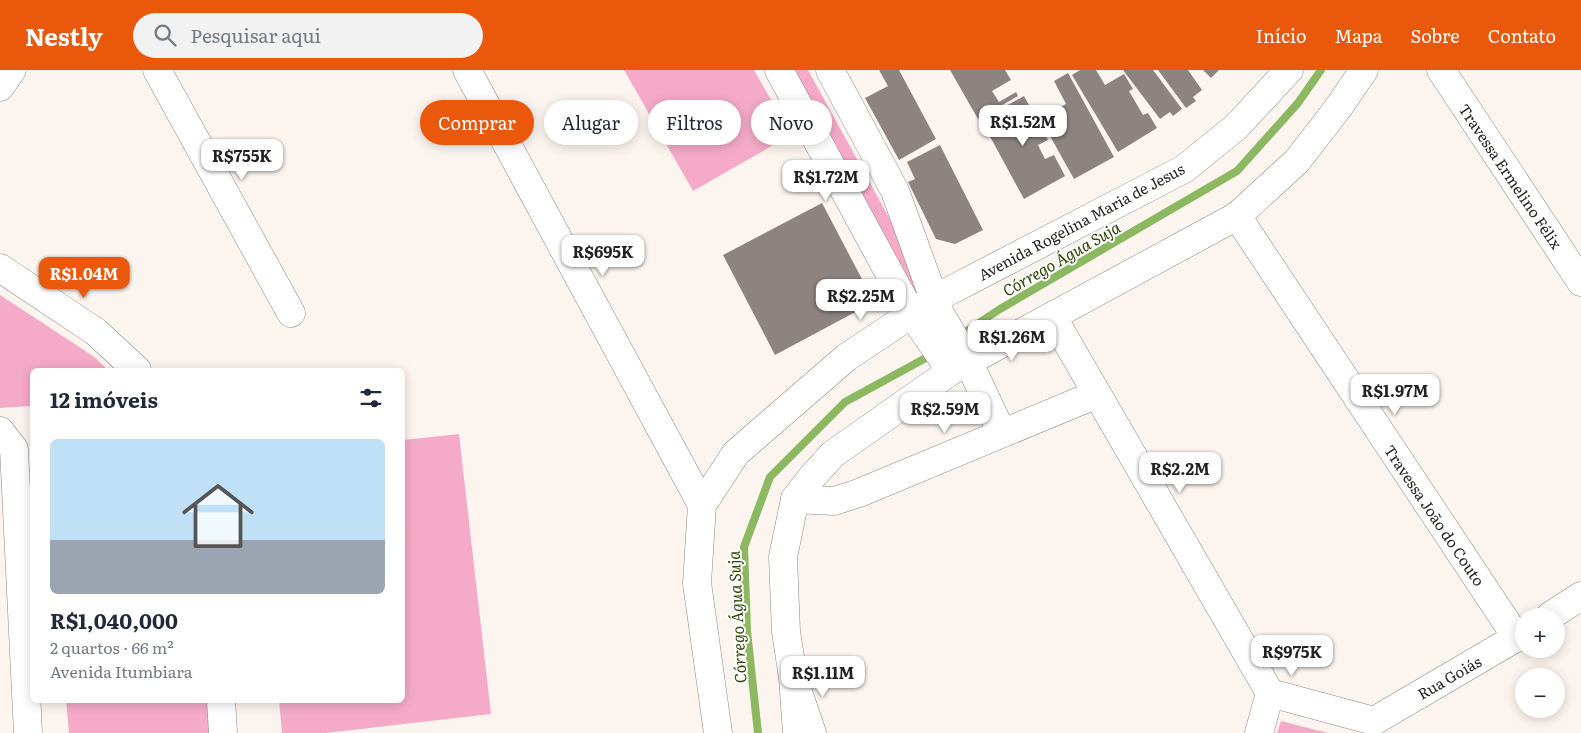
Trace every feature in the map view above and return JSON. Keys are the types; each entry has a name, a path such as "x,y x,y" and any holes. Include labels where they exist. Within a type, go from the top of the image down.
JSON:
{"street":[{"path":"0,88 12,70"},
{"path":"156,70 291,313"},
{"path":"467,70 702,505"},
{"path":"779,70 925,311 1002,433"},
{"path":"830,70 895,191 925,311"},
{"name":"Avenida Rogelina Maria de Jesus","path":"718,733 697,583 702,505 736,453 847,357 925,311 1184,169 1236,126 1289,70"},
{"path":"797,733 793,677 786,632 783,557 795,499 811,478 833,454 956,361 1052,316 1237,216 1297,161 1338,108 1364,70"},
{"name":"Travessa Ermelino Félix","path":"1440,70 1581,282"},
{"name":"Travessa João do Couto","path":"1237,216 1515,629"},
{"path":"0,268 96,332 135,368"},
{"path":"1052,316 1270,693 1259,733"},
{"path":"795,499 834,501 859,493 1097,394"},
{"path":"7,440 28,733"},
{"path":"1562,608 1581,596"},
{"name":"Rua Goiás","path":"1270,693 1373,727 1515,639"},
{"path":"793,677 812,733"},
{"path":"221,703 223,733"}],"shaded area":[{"path":"624,70 754,70 771,100 751,100 751,145 774,145 693,191 667,145 741,145 741,100 648,100 648,112"},
{"path":"792,70 808,70 824,100 808,100"},
{"path":"832,114 925,283 917,291 911,290 832,144"},
{"path":"0,295 93,356 106,368 30,368 30,406 0,408"},
{"path":"459,434 491,714 326,733 282,733 279,703 405,703 405,440"},
{"path":"66,703 207,703 209,733 69,733"},
{"path":"1281,721 1328,733 1277,733"}],"building":[{"path":"879,70 899,70 936,139 899,160 865,98 888,86"},
{"path":"950,70 1005,70 1011,80 992,91 999,102 1016,92 1018,96 978,119"},
{"path":"1080,70 1096,70 1105,85 1124,74 1133,89 1129,91 1143,115 1148,113 1157,128 1118,152 1072,75"},
{"path":"1123,70 1153,70 1182,109 1173,116 1170,112 1160,119"},
{"path":"1158,70 1188,70 1202,90 1193,97 1196,101 1186,108"},
{"path":"1203,70 1219,70 1211,78"},
{"path":"1068,73 1114,157 1074,179 1040,118 1066,104 1054,81"},
{"path":"1024,96 1048,140 1038,145 1045,159 1054,155 1065,176 1024,199 981,120"},
{"path":"940,145 983,230 955,244 936,239 908,182 915,179 907,162"},
{"path":"822,203 874,302 775,355 723,255"}],"waterway":[{"name":"Córrego Água Suja","path":"959,336 1000,309 1237,171 1298,103 1321,70"},
{"name":"Córrego Água Suja","path":"758,733 747,631 744,547 770,477 845,402 933,354"}]}
